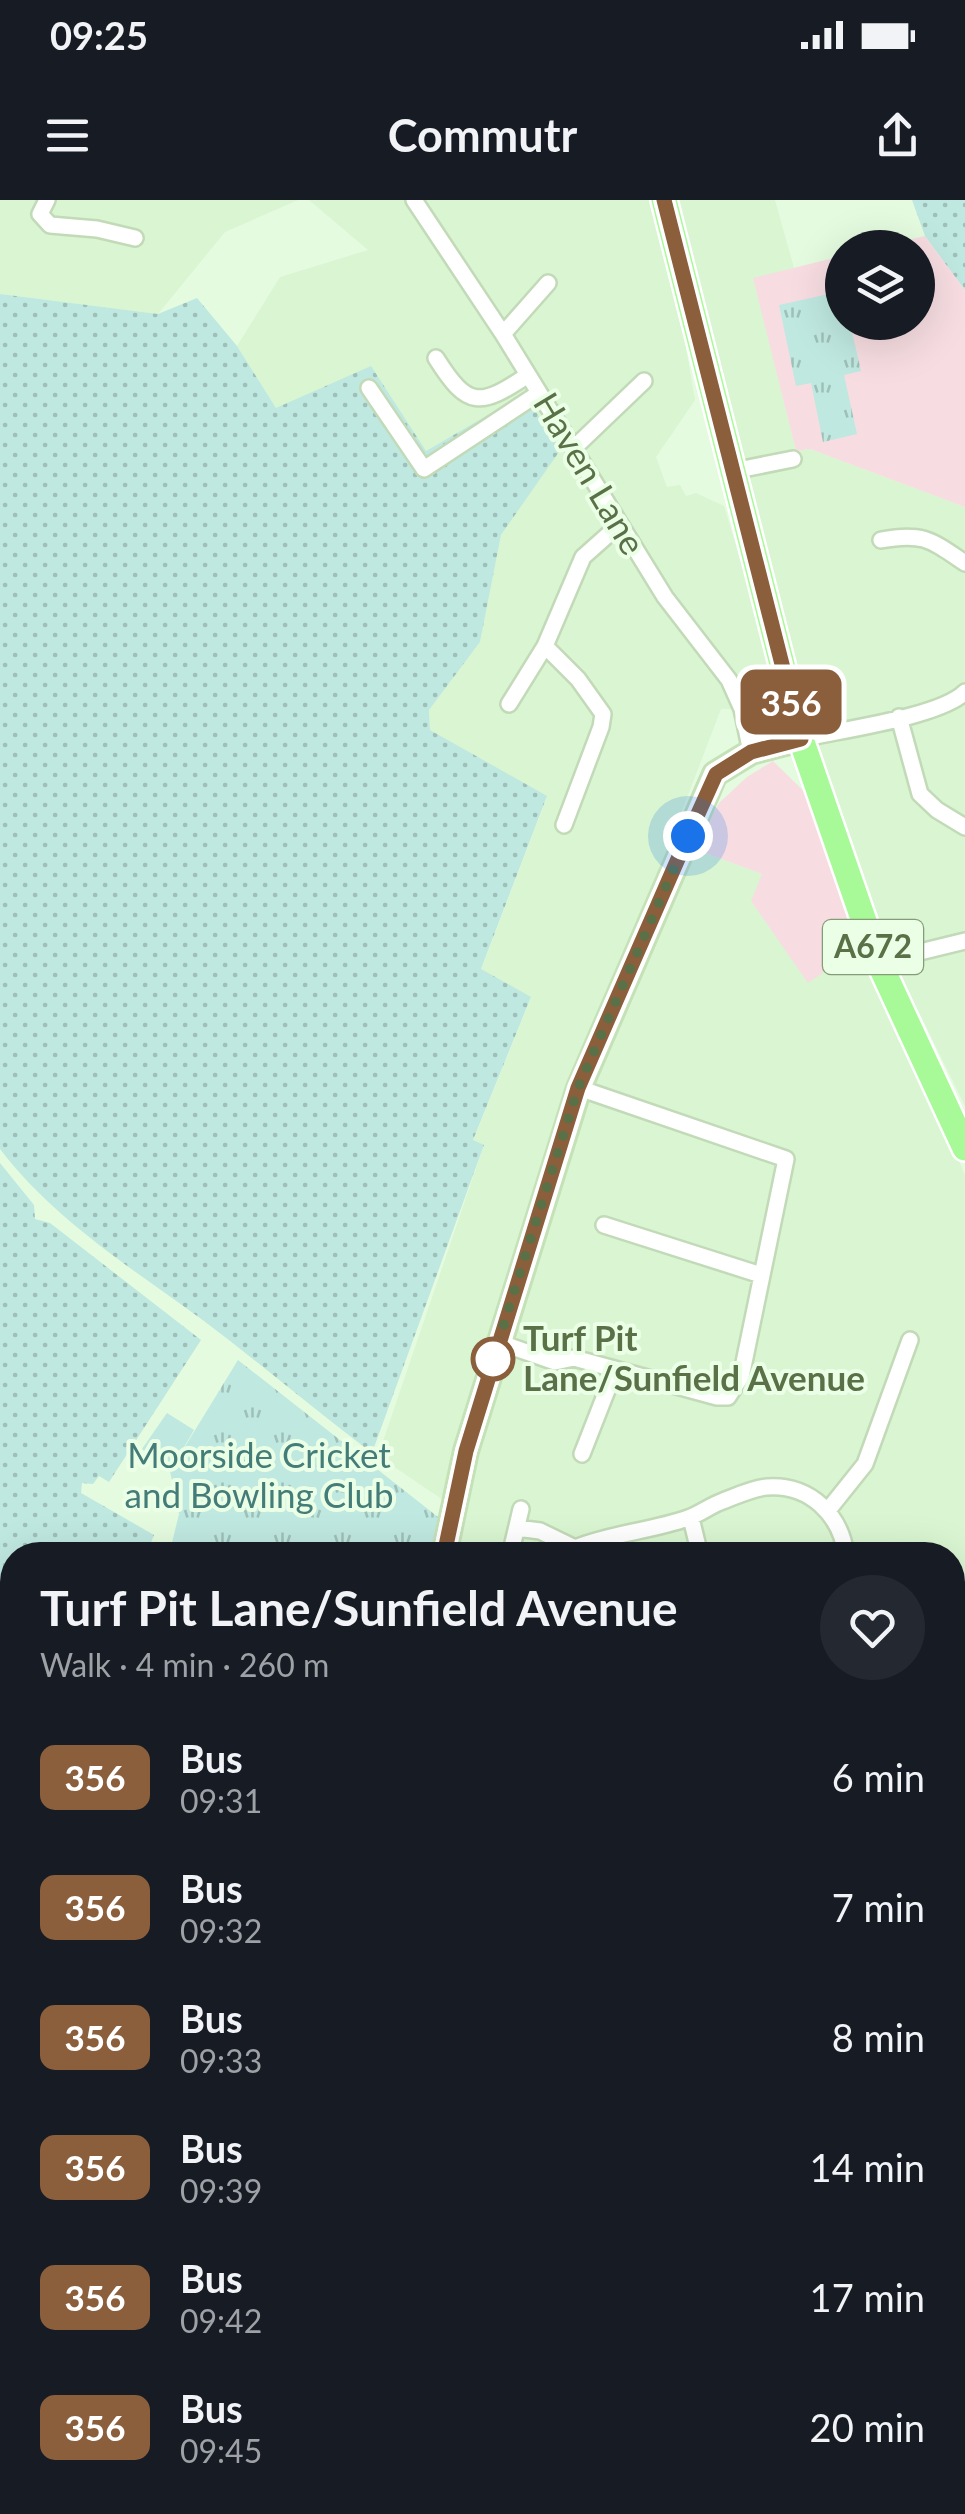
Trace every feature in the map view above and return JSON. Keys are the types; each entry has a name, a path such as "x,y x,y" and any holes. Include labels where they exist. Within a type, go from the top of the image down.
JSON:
{"main road":[{"name":"A672","path":"664,200 801,739 879,962 965,1148"}],"street":[{"path":"47,200 40,214 50,224 136,238"},
{"name":"Haven Lane","path":"414,200 574,448 664,598 729,680 742,710 751,752"},
{"path":"502,334 548,283"},
{"path":"436,358 454,386 479,400 493,397 528,375"},
{"path":"574,448 644,381"},
{"path":"369,388 424,469 539,393"},
{"path":"733,471 793,458"},
{"path":"508,704 545,646 583,557 619,524"},
{"path":"881,540 914,535 933,542 965,563"},
{"path":"545,646 578,679 602,714 601,727 564,825"},
{"path":"447,1542 466,1451 578,1088 716,774 751,752 941,706 958,700 965,692"},
{"path":"899,717 920,794 937,810 965,826"},
{"path":"879,962 965,941"},
{"path":"498,1342 554,1362 574,1358 728,1397 741,1377 786,1158 578,1088"},
{"path":"604,1225 761,1275"},
{"path":"828,1509 865,1464 910,1340"},
{"path":"582,1454 615,1370"},
{"path":"593,1542 691,1518 719,1502 765,1487 806,1494 828,1509 845,1542"},
{"path":"513,1542 522,1509"},
{"path":"691,1518 697,1542"},
{"path":"517,1528 540,1531 558,1542"}],"shaded area":[{"path":"0,200 298,200 225,232 158,314 0,294"},
{"path":"309,200 655,200 695,400 656,457 667,487 680,485 686,496 696,493 724,506 786,710 721,709 665,855 692,848 762,874 866,943 965,1175 965,1542 456,1542 461,1512 378,1456 484,1145 473,1141 531,998 481,970 547,797 430,730 429,710 480,642 501,535 561,448 524,395 426,451 276,408 237,346 280,277 368,250"},
{"path":"678,200 775,200 794,268 754,279 796,451 810,449 965,507 965,1106 882,937 819,756"},
{"path":"935,250 965,290 965,507 810,449 796,451 753,278 825,260 825,340 935,340"},
{"path":"773,761 814,801 866,943 808,983 751,901 762,874 692,848 720,802 747,777"}],"green space":[{"path":"912,200 965,200 965,290 935,250 935,230 923,230"},
{"path":"0,294 158,314 197,298 237,346 276,408 371,366 426,451 524,394 561,449 501,535 480,642 429,710 430,730 547,796 481,969 531,997 473,1140 484,1145 372,1453 70,1221 21,1175 0,1149"},
{"path":"825,295 825,340 854,340 861,371 844,375 857,434 823,442 811,383 796,386 779,305"},
{"path":"0,1163 34,1205 35,1219 50,1223 201,1340 109,1482 99,1476 93,1484 82,1483 81,1493 154,1535 151,1542 0,1542"},
{"name":"Moorside Cricket and Bowling Club","path":"238,1360 438,1517 433,1542 172,1542 179,1514 170,1471"},
{"path":"167,1413 194,1430 170,1471 142,1449"}],"bus line":[{"name":"356","path":"446,1542 466,1451 578,1088 688,836 716,774 751,752 801,739 664,200"}],"place":[{"name":"Turf Pit Lane/Sunfield Avenue","path":"493,1359"}],"route":[{"path":"493,1359 578,1088 688,836"}]}
